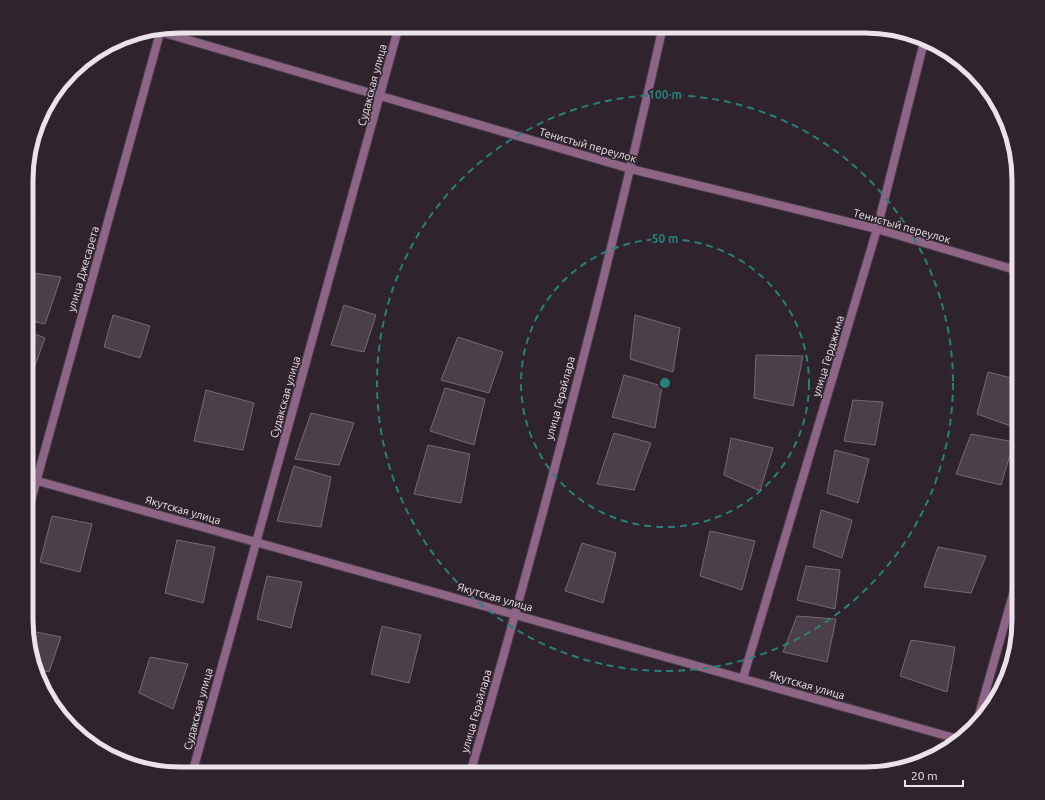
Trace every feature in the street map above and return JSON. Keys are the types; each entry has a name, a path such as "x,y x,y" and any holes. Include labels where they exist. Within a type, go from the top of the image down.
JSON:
{"street":[{"name":"Тенистый переулок","path":"169,33 631,169 878,229 1012,269"},
{"name":"Судакская улица","path":"194,767 381,96 397,33"},
{"name":"улица Герайлара","path":"472,767 516,614 631,169 661,33"},
{"name":"улица Джесарета","path":"33,492 158,35"},
{"name":"улица Герджима","path":"743,678 878,229 923,45"},
{"name":"Якутская улица","path":"33,479 954,738"},
{"path":"979,713 1012,598"}],"building":[{"path":"1012,235 1012,246 1010,246"},
{"path":"33,273 61,277 45,324 33,321"},
{"path":"344,305 376,315 364,352 331,345"},
{"path":"113,315 150,326 140,358 104,347"},
{"path":"635,315 680,328 673,372 630,359"},
{"path":"33,333 45,338 33,371"},
{"path":"458,337 503,352 489,393 441,380"},
{"path":"756,355 803,356 793,406 754,398"},
{"path":"988,372 1012,378 1012,426 977,414"},
{"path":"624,375 662,386 655,428 612,417"},
{"path":"445,388 485,399 474,445 430,431"},
{"path":"206,390 254,403 243,450 194,441"},
{"path":"853,400 883,402 875,445 844,441"},
{"path":"311,413 354,423 339,465 295,459"},
{"path":"614,433 651,443 634,490 597,484"},
{"path":"971,434 1012,442 1012,449 1001,485 956,474"},
{"path":"731,438 773,448 760,491 724,475"},
{"path":"428,445 470,454 461,503 414,494"},
{"path":"835,450 869,459 858,503 827,493"},
{"path":"294,466 331,477 321,527 277,521"},
{"path":"821,510 852,520 842,558 813,547"},
{"path":"52,516 92,524 80,572 40,562"},
{"path":"710,531 755,541 742,590 700,576"},
{"path":"177,540 215,547 203,603 165,593"},
{"path":"582,543 616,553 603,603 565,591"},
{"path":"938,547 986,556 971,593 924,587"},
{"path":"806,566 840,570 835,609 797,600"},
{"path":"267,576 302,582 291,628 257,619"},
{"path":"797,616 836,619 827,662 783,652"},
{"path":"382,626 421,635 409,683 371,674"},
{"path":"33,631 61,637 49,672 42,670 38,658"},
{"path":"911,640 955,647 947,692 900,676"},
{"path":"150,657 188,664 173,709 139,693"}]}
